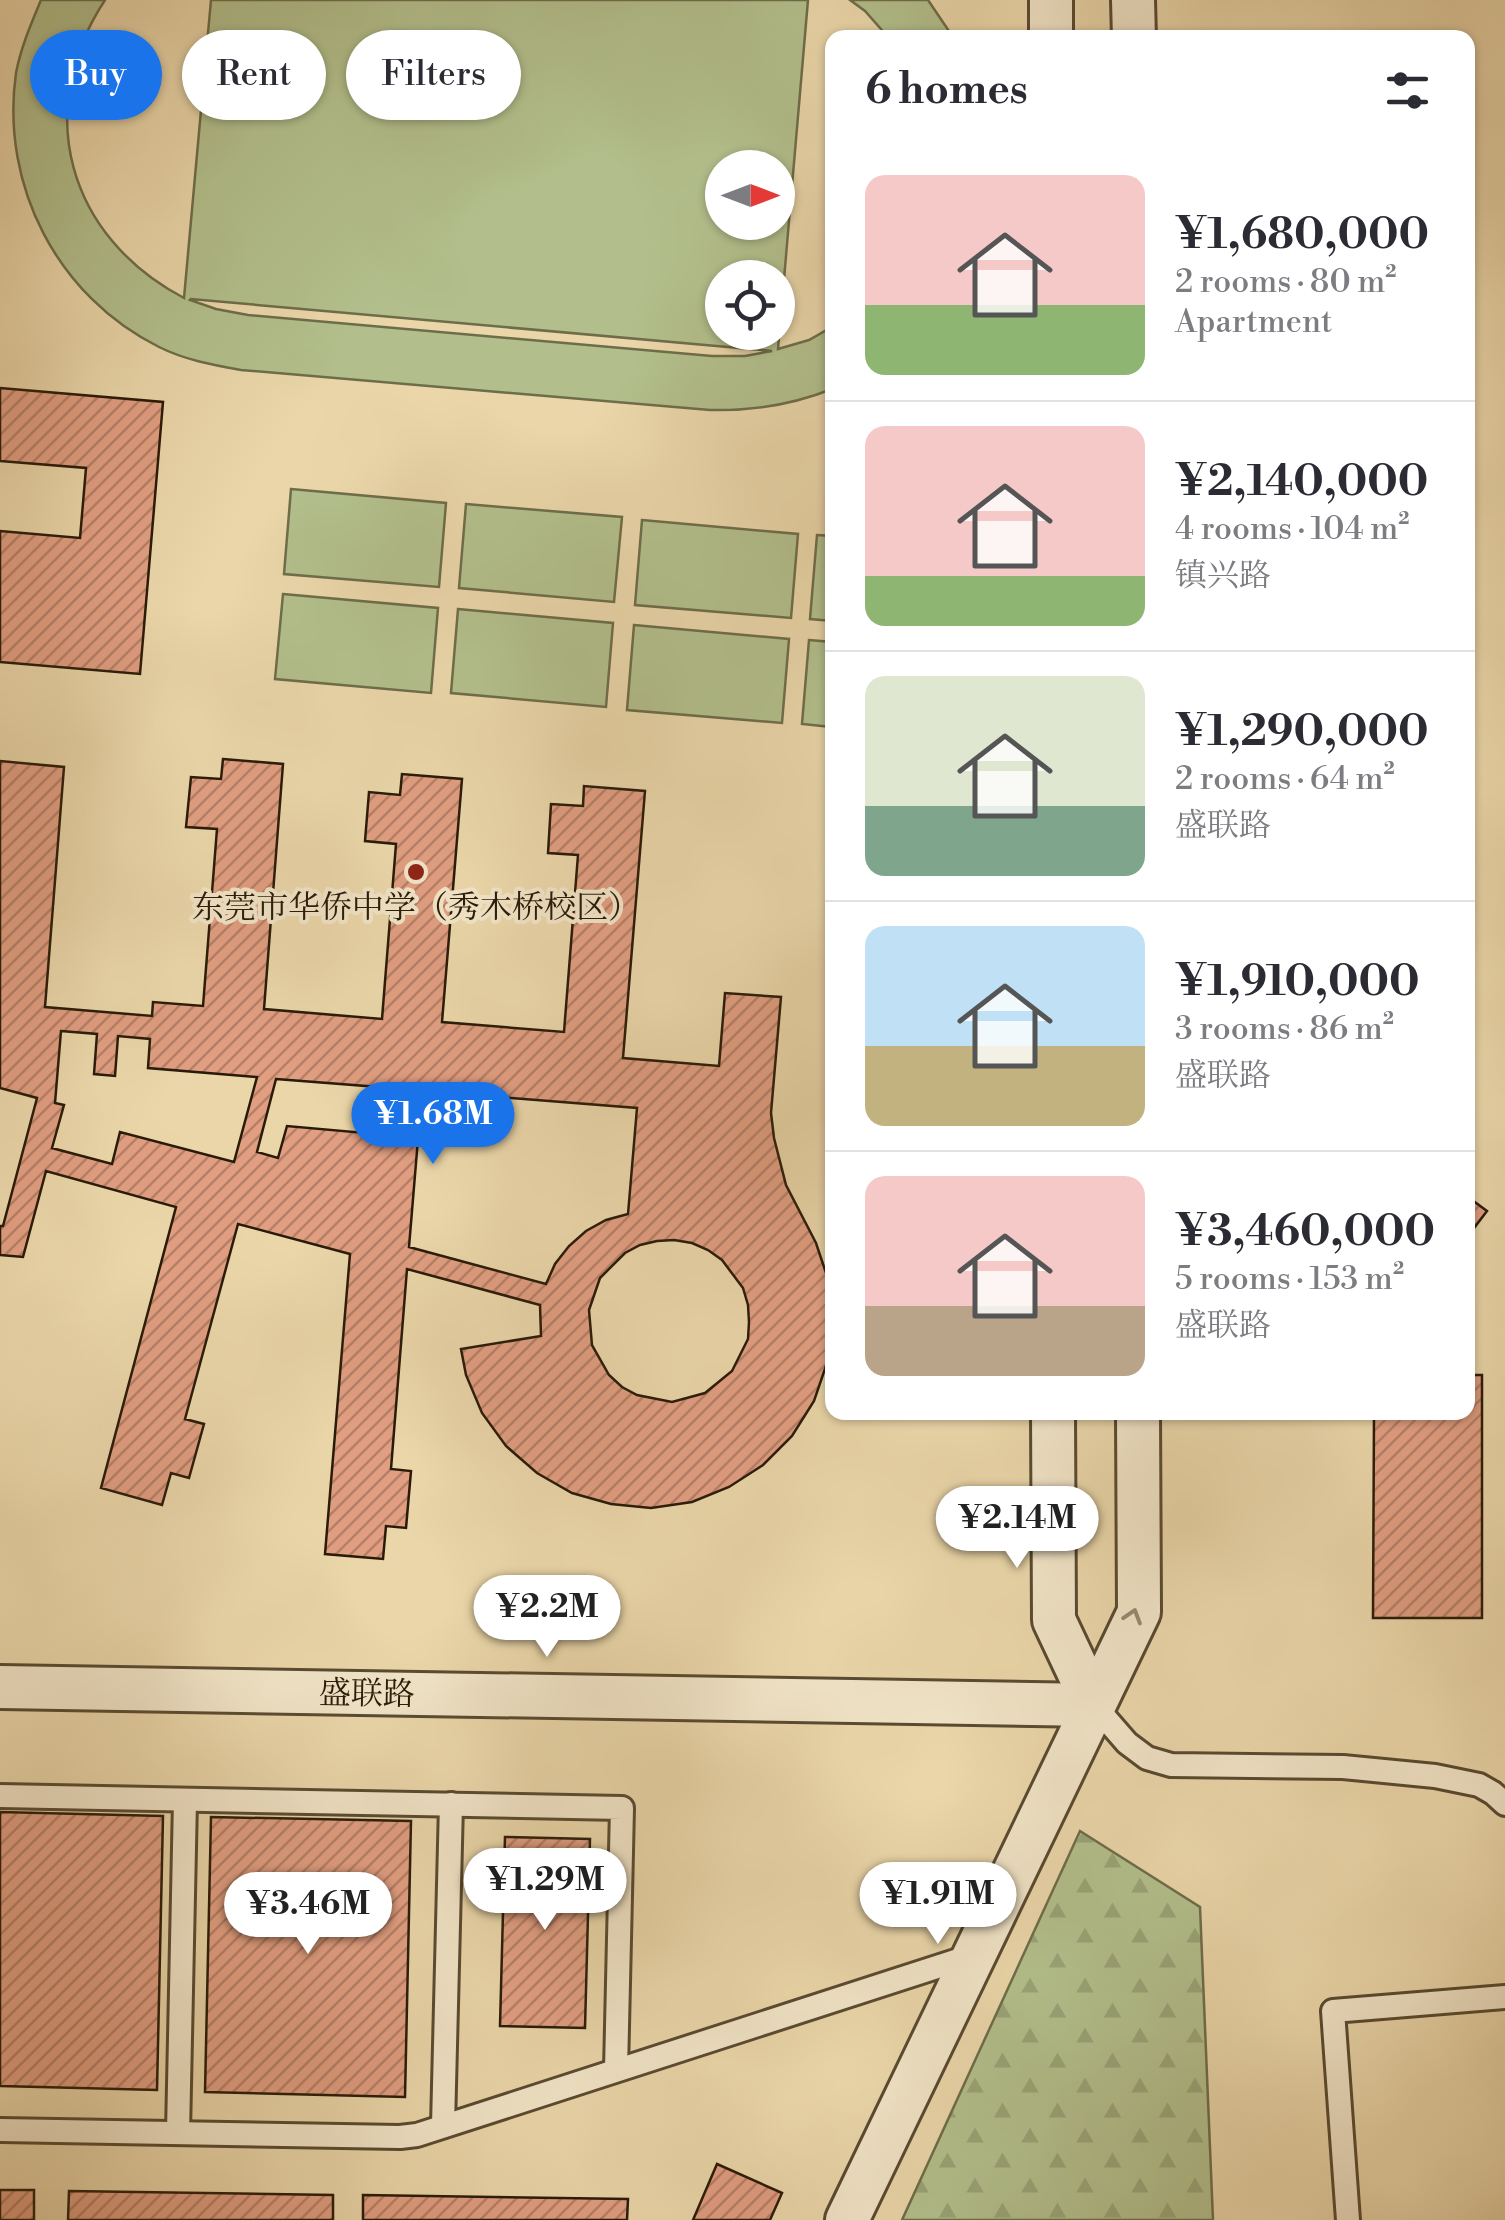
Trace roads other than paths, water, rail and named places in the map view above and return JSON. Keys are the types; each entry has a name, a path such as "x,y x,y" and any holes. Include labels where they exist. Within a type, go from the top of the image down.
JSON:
{"street":[{"path":"1051,0 1051,30"},
{"path":"1134,0 1134,30"},
{"path":"1053,1420 1054,1620 1094,1705"},
{"path":"848,2220 1138,1612 1138,1420"},
{"name":"盛联路","path":"0,1687 1094,1705"}],"lane":[{"path":"1094,1705 1127,1743 1147,1758 1171,1764 1343,1767 1435,1776 1479,1785 1505,1804"},
{"path":"0,1796 622,1808 616,2070"},
{"path":"178,2133 185,1800"},
{"path":"443,2126 450,1804"},
{"path":"0,2130 417,2135 974,1954"},
{"path":"1348,2220 1332,2011 1505,1997"}],"place":[{"name":"东莞市华侨中学（秀木桥校区）","path":"416,872"}]}
